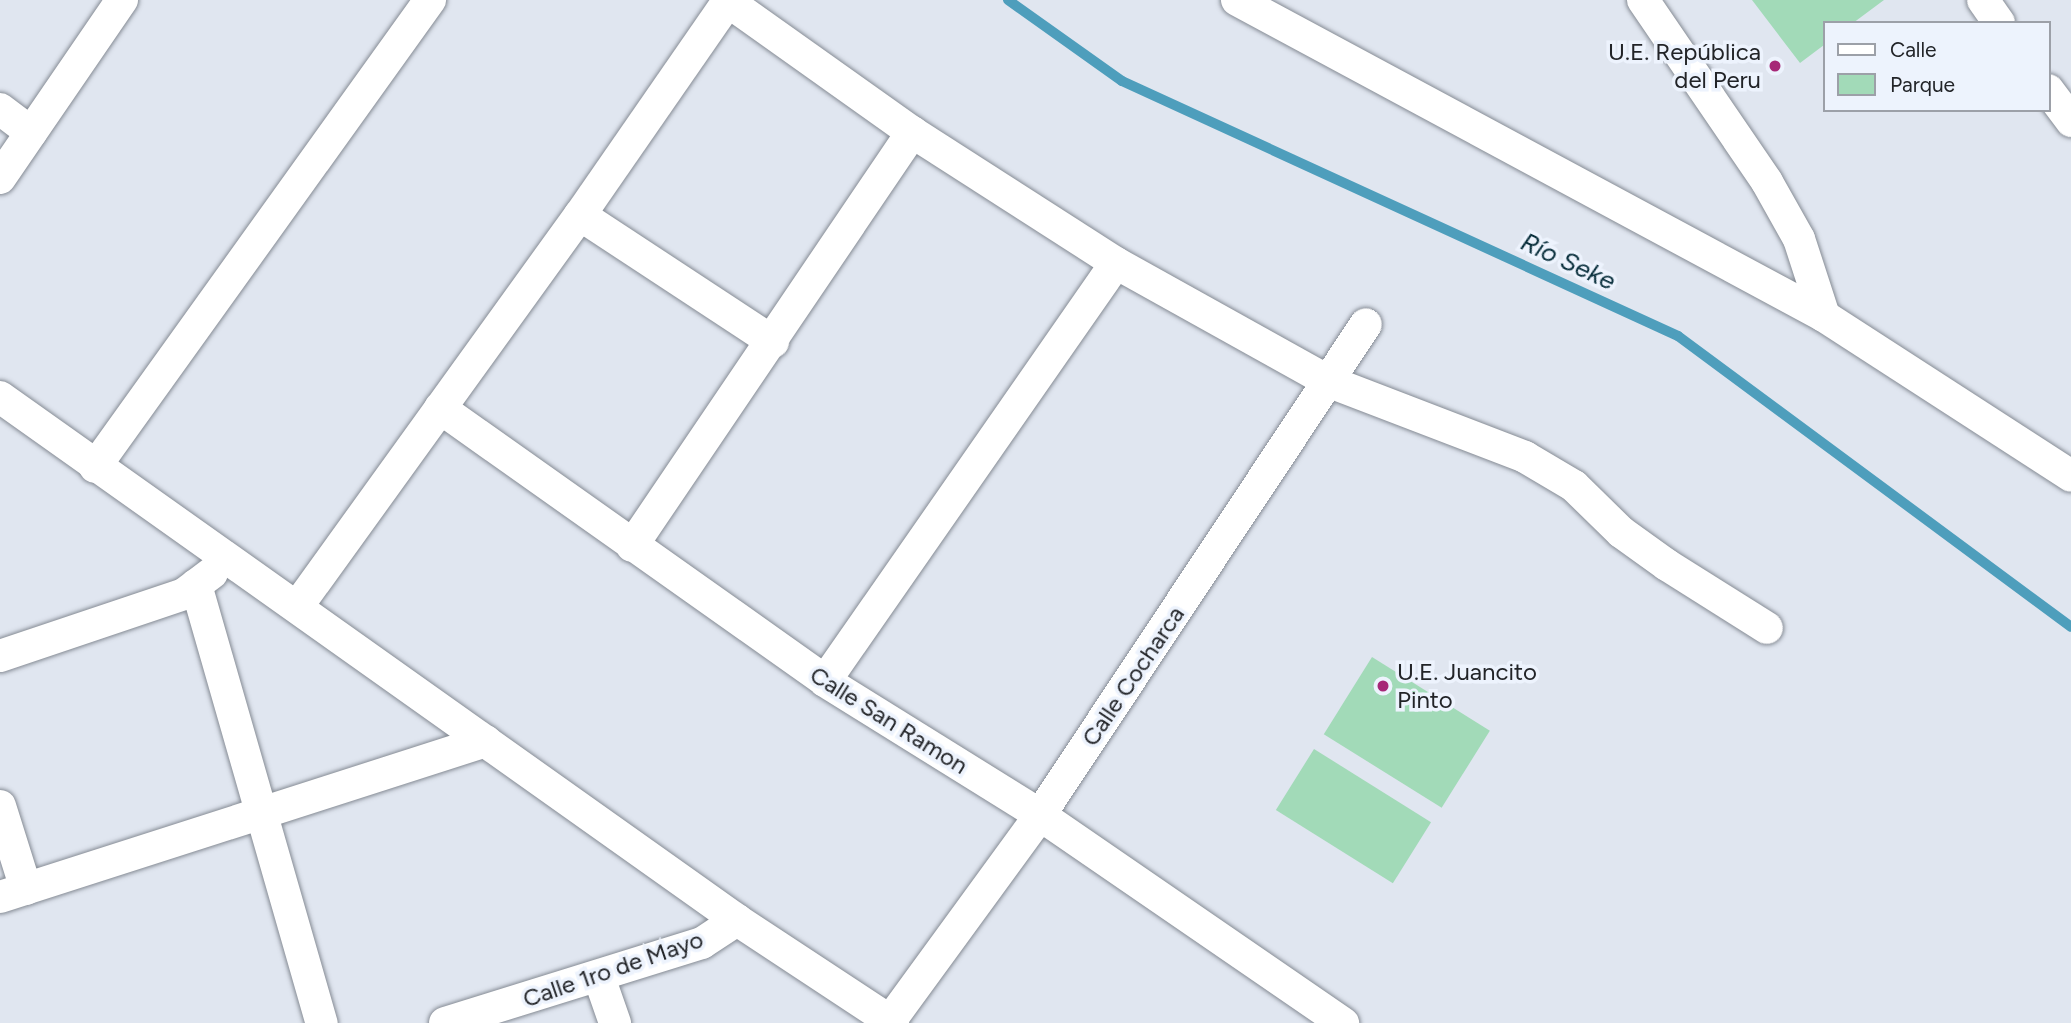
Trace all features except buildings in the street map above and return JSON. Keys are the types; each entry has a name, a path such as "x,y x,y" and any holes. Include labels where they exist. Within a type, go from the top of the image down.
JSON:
{"street":[{"path":"0,178 122,0"},
{"path":"95,467 430,0"},
{"path":"1237,0 1824,316 2071,476"},
{"path":"1643,0 1767,182 1800,239 1824,316"},
{"path":"1983,0 1998,21"},
{"path":"297,607 580,215 727,1 912,132 1116,263 1330,382 1525,457 1574,486 1621,532 1667,565 1766,628"},
{"path":"2050,93 2071,121"},
{"path":"0,109 31,132"},
{"path":"632,546 773,342 912,132"},
{"path":"580,215 773,342"},
{"path":"825,681 1116,263"},
{"name":"Calle Cocharca","path":"891,1022 1040,815 1366,324"},
{"path":"0,397 95,467 486,740 737,920 891,1022"},
{"name":"Calle San Ramon","path":"440,408 825,681 1040,815 1343,1023"},
{"path":"0,656 184,594 229,561"},
{"path":"196,585 322,1023"},
{"path":"0,806 13,893 486,740"},
{"name":"Calle 1ro de Mayo","path":"445,1023 702,943 737,920"},
{"path":"599,977 615,1023"}],"green space":[{"path":"1752,0 1884,0 1856,21 1822,21 1822,46 1800,63"},
{"path":"1372,657 1490,731 1442,808 1324,734"},
{"path":"1314,749 1431,822 1393,883 1276,810"}],"waterway":[{"name":"Río Seke","path":"1008,0 1122,81 1678,336 2071,627"}],"place":[{"name":"U.E. República del Peru","path":"1775,66"},
{"name":"U.E. Juancito Pinto","path":"1383,686"}]}
